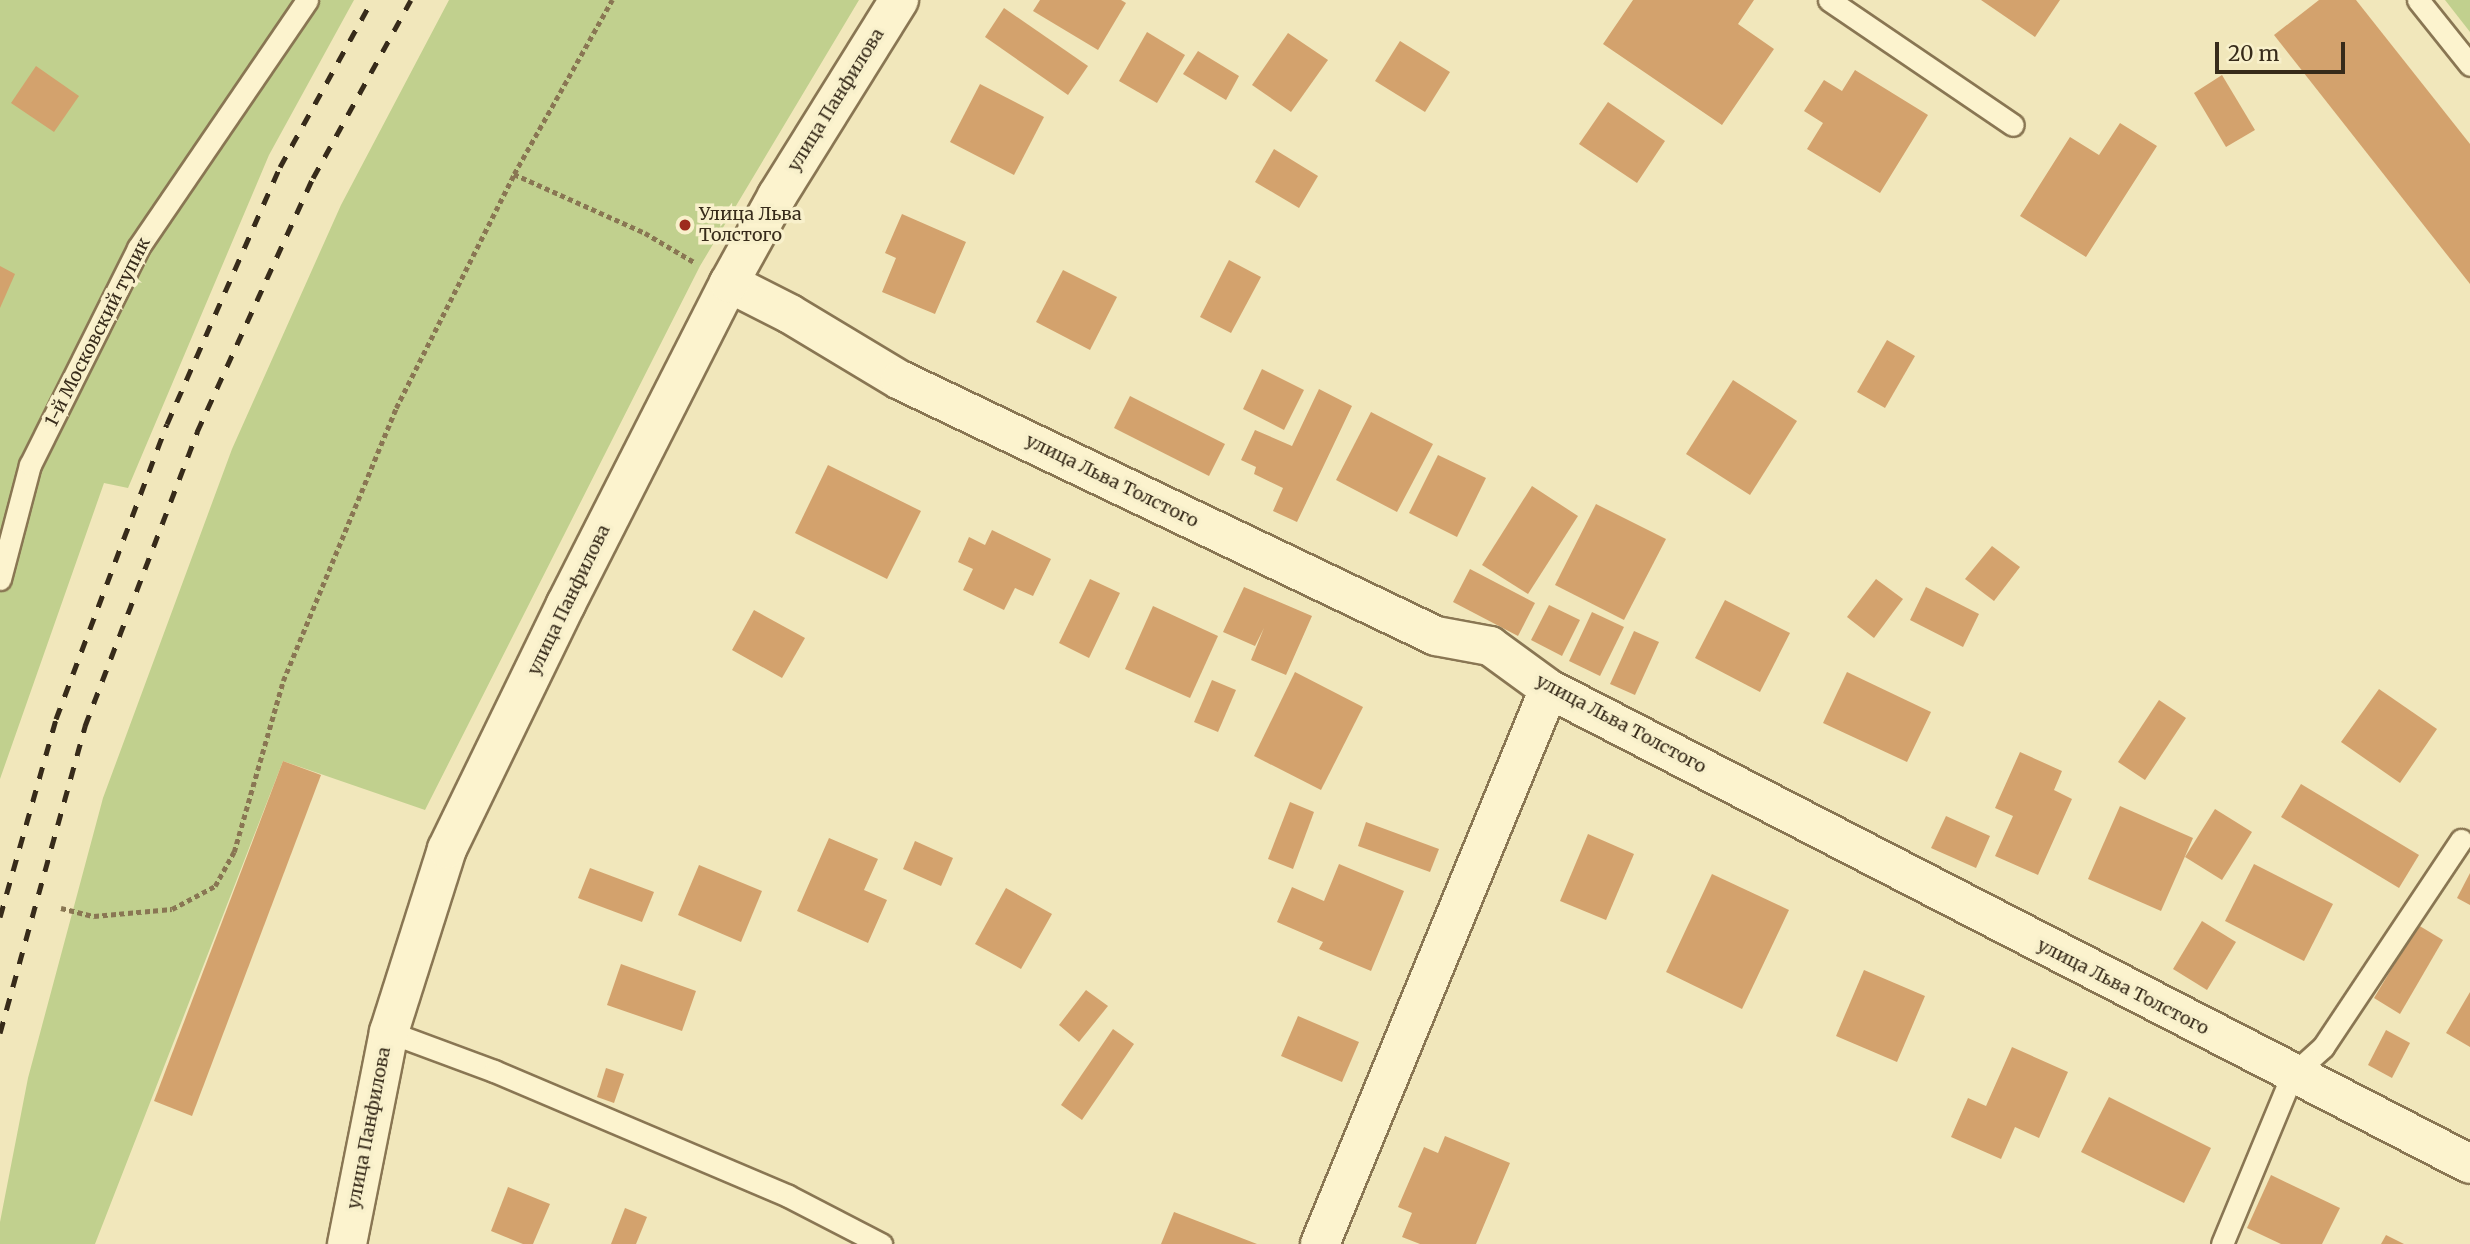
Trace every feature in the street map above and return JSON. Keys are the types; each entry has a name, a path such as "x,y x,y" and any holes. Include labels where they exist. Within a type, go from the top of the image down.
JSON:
{"street":[{"name":"улица Панфилова","path":"347,1244 389,1032 447,849 566,604 715,275 777,195 899,0"},
{"name":"улица Льва Толстого","path":"715,275 790,314 900,380 1436,636 1490,646 1549,689 2292,1075 2470,1164"},
{"path":"1320,1244 1549,689"}],"lane":[{"name":"1-й Московский тупик","path":"0,579 30,465 138,248 307,0"},
{"path":"1829,0 2012,125"},
{"path":"2418,0 2470,65"},
{"path":"2222,1244 2292,1075 2323,1047 2461,841"},
{"path":"389,1032 494,1071 788,1196 881,1244"}],"path":[{"path":"61,908 94,916 172,909 215,886 234,852 283,681 396,408 513,174 612,0"},
{"path":"513,174 645,233 715,275"}],"green space":[{"path":"0,0 354,0 269,155 128,488 104,483 0,779"},
{"path":"449,0 859,0 700,266 425,810 283,761 95,1244 0,1244 0,1222 28,1078 103,798 232,449 341,205"},
{"path":"2445,0 2470,0 2470,32"}],"building":[{"path":"1040,0 1121,0 1126,3 1098,50 1033,11"},
{"path":"1633,0 1754,0 1738,24 1774,49 1722,125 1603,44"},
{"path":"1981,0 2060,0 2035,37"},
{"path":"2319,0 2356,0 2470,144 2470,284 2274,35"},
{"path":"1004,8 1088,66 1068,95 985,37"},
{"path":"1147,32 1185,55 1157,103 1119,81"},
{"path":"1288,33 1328,60 1291,112 1252,85"},
{"path":"1400,41 1450,72 1425,112 1375,81"},
{"path":"1198,51 1239,76 1226,100 1183,74"},
{"path":"36,66 79,96 54,132 11,103"},
{"path":"1855,70 1928,115 1880,193 1807,149 1823,123 1804,111 1824,80 1842,91"},
{"path":"2222,75 2255,130 2226,147 2194,93"},
{"path":"980,84 1044,117 1014,175 950,142"},
{"path":"1608,102 1665,141 1637,183 1579,144"},
{"path":"2120,123 2157,146 2086,257 2020,216 2070,137 2099,155"},
{"path":"1274,149 1318,176 1299,208 1255,182"},
{"path":"902,214 966,242 935,314 882,292 896,258 885,253"},
{"path":"1229,260 1261,277 1231,333 1200,317"},
{"path":"0,266 15,274 0,308"},
{"path":"1063,270 1117,297 1090,350 1036,322"},
{"path":"1887,340 1915,356 1885,408 1857,392"},
{"path":"1262,369 1304,390 1284,430 1243,409"},
{"path":"1733,380 1797,421 1750,495 1686,454"},
{"path":"1319,389 1352,406 1297,522 1273,511 1283,488 1254,474 1256,467 1241,460 1255,430 1292,446"},
{"path":"1130,396 1225,444 1209,476 1114,428"},
{"path":"1371,412 1433,444 1397,512 1336,480"},
{"path":"1438,455 1486,478 1457,537 1409,513"},
{"path":"828,465 921,511 887,579 795,533"},
{"path":"1532,486 1578,516 1528,594 1482,565"},
{"path":"1596,504 1666,539 1624,620 1555,585"},
{"path":"992,530 1051,559 1033,596 1015,588 1004,610 963,590 973,569 958,562 969,537 985,545"},
{"path":"1992,546 2020,567 1994,601 1965,579"},
{"path":"1470,569 1535,603 1518,636 1453,602"},
{"path":"1090,579 1120,593 1089,658 1059,643"},
{"path":"1876,579 1903,599 1874,638 1847,617"},
{"path":"1244,587 1312,616 1286,675 1251,660 1264,628 1255,646 1223,632"},
{"path":"1926,587 1979,614 1963,647 1910,620"},
{"path":"1725,600 1790,633 1760,692 1695,658"},
{"path":"1549,605 1580,620 1562,656 1531,640"},
{"path":"1153,606 1218,636 1190,698 1125,669"},
{"path":"754,610 805,638 782,678 732,650"},
{"path":"1592,612 1624,627 1600,676 1569,661"},
{"path":"1634,631 1659,642 1635,695 1610,684"},
{"path":"1295,672 1363,707 1321,790 1254,756"},
{"path":"1847,672 1931,712 1907,762 1823,723"},
{"path":"1212,680 1236,690 1218,732 1194,722"},
{"path":"2379,689 2437,729 2400,783 2341,742"},
{"path":"2159,700 2186,718 2145,780 2118,762"},
{"path":"2020,752 2062,771 2054,790 2072,799 2038,875 1995,856 2013,816 1995,808"},
{"path":"283,761 321,775 192,1116 154,1101"},
{"path":"2301,784 2419,855 2399,888 2281,817"},
{"path":"1290,802 1314,812 1293,869 1268,859"},
{"path":"2120,806 2193,838 2161,911 2088,879"},
{"path":"2215,809 2252,832 2222,880 2185,857"},
{"path":"1946,816 1990,836 1976,868 1931,848"},
{"path":"1366,822 1439,849 1430,872 1358,846"},
{"path":"1588,834 1634,854 1606,920 1560,901"},
{"path":"829,838 878,859 864,890 887,900 868,943 797,911"},
{"path":"915,841 953,858 941,886 903,869"},
{"path":"1339,864 1404,891 1371,971 1319,949 1323,942 1277,922 1292,887 1324,901"},
{"path":"2254,864 2333,904 2304,961 2225,921"},
{"path":"699,865 762,891 741,942 678,915"},
{"path":"590,868 654,892 642,922 578,898"},
{"path":"2470,873 2470,905 2457,898"},
{"path":"1712,874 1789,910 1742,1009 1666,972"},
{"path":"1006,888 1052,914 1021,969 975,944"},
{"path":"2202,921 2236,942 2207,990 2173,969"},
{"path":"2418,925 2443,940 2400,1014 2374,998"},
{"path":"621,964 696,991 682,1031 607,1005"},
{"path":"1864,970 1925,996 1897,1062 1836,1036"},
{"path":"1086,990 1108,1006 1079,1042 1059,1025"},
{"path":"2470,992 2470,1047 2446,1033"},
{"path":"1298,1016 1359,1042 1342,1082 1281,1056"},
{"path":"1113,1029 1134,1044 1082,1120 1061,1105"},
{"path":"2386,1030 2410,1043 2392,1078 2368,1065"},
{"path":"2012,1047 2068,1072 2039,1138 2015,1127 2001,1159 1951,1137 1968,1098 1986,1106"},
{"path":"606,1068 624,1074 614,1103 597,1097"},
{"path":"2109,1097 2211,1148 2184,1203 2081,1152"},
{"path":"1445,1136 1510,1163 1476,1244 1420,1244 1402,1237 1412,1213 1398,1207 1424,1147 1438,1153"},
{"path":"2271,1175 2340,1208 2322,1244 2281,1244 2247,1228"},
{"path":"508,1187 550,1204 533,1244 523,1244 491,1231"},
{"path":"625,1208 647,1217 636,1244 611,1244"},
{"path":"1174,1212 1257,1244 1161,1244"},
{"path":"2386,1235 2404,1244 2381,1244"}],"railway":[{"path":"0,917 56,719 167,424 280,167 372,0"},
{"path":"0,1033 85,726 197,432 313,178 411,0"}],"place":[{"name":"Улица Льва Толстого","path":"685,225"}]}
